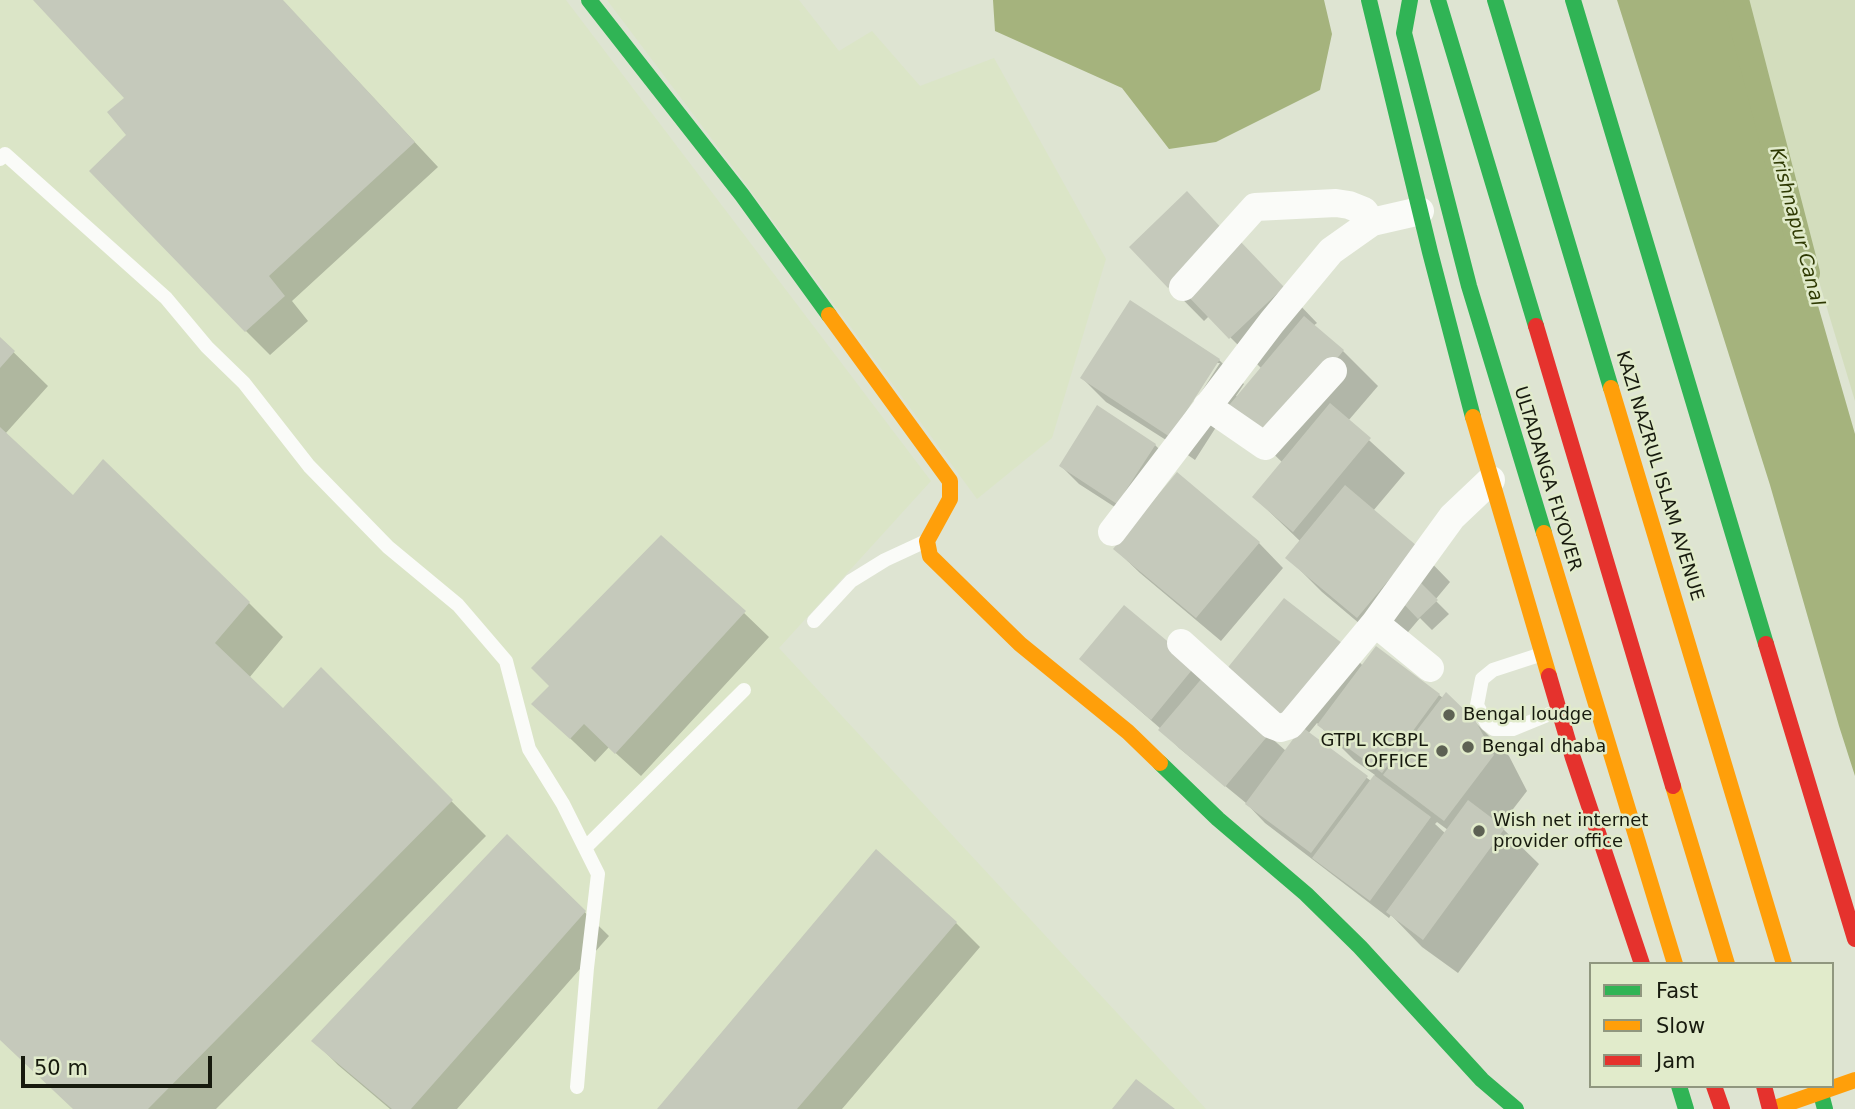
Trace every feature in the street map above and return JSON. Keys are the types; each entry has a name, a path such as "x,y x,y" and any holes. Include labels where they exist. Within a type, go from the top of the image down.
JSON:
{"main road":[{"path":"589,0 742,195 950,481 950,499 927,541 930,556 1020,644 1128,733 1218,819 1306,894 1360,947 1482,1080 1516,1109"},
{"path":"1369,0 1420,211 1491,480 1559,710 1641,962"},
{"name":"ULTADANGA FLYOVER","path":"1410,0 1404,33 1469,286 1674,962"},
{"path":"1438,0 1726,962"},
{"name":"KAZI NAZRUL ISLAM AVENUE","path":"1496,0 1783,962"},
{"path":"1573,0 1855,939"},
{"path":"1834,1085 1855,1080"},
{"path":"1680,1088 1686,1109"},
{"path":"1715,1088 1722,1109"},
{"path":"1765,1088 1771,1109 1819,1089 1825,1109"}],"street":[{"path":"1183,287 1255,207 1336,203 1364,211 1372,222"},
{"path":"1112,532 1272,322 1331,251 1372,222 1420,211"},
{"path":"1208,406 1265,446 1333,372"},
{"path":"1181,643 1272,726 1280,728 1290,725 1375,623 1452,517 1491,480"},
{"path":"1375,623 1430,668"}],"lane":[{"path":"0,159 5,154 166,298 207,347 244,383 309,466 388,547 458,605 506,661 529,749 563,804 598,874 577,1087"},
{"path":"814,621 851,581 885,560 927,541"},
{"path":"1542,654 1493,670 1482,679 1477,705 1487,724 1494,729 1513,729 1559,710"},
{"path":"585,848 744,690"}],"shaded area":[{"path":"0,0 566,0 931,481 779,648 1206,1109 0,1109"},
{"path":"607,0 799,0 839,51 872,31 920,86 994,58 1106,259 1052,438 977,499"},
{"path":"993,0 1324,0 1332,34 1320,90 1216,142 1169,149 1122,88 995,31"},
{"path":"1617,0 1730,0 1855,434 1855,776 1770,485"},
{"path":"1743,0 1855,0 1855,401 1817,275"}],"building":[{"path":"33,0 283,0 415,142 269,276 285,296 245,332 89,171 126,135 107,112 124,98"},
{"path":"1187,191 1226,233 1168,288 1129,247"},
{"path":"1240,241 1284,287 1229,339 1185,293"},
{"path":"1130,300 1220,359 1170,437 1080,378"},
{"path":"1304,316 1344,350 1265,445 1225,410"},
{"path":"0,337 15,351 0,368"},
{"path":"1330,403 1371,438 1293,532 1252,497"},
{"path":"1097,405 1156,444 1117,504 1059,466"},
{"path":"0,427 73,495 103,459 250,602 215,643 283,708 321,667 453,800 148,1109 73,1109 0,1040"},
{"path":"1177,472 1260,542 1196,618 1113,549"},
{"path":"1345,485 1417,546 1357,618 1285,558"},
{"path":"661,535 746,611 615,754 584,724 570,739 531,704 549,686 531,668"},
{"path":"1419,581 1438,600 1418,619 1400,600"},
{"path":"1284,598 1347,647 1283,723 1225,671"},
{"path":"1124,605 1196,665 1151,720 1079,659"},
{"path":"1376,646 1440,694 1382,773 1317,725"},
{"path":"1203,677 1270,733 1225,787 1158,730"},
{"path":"1446,692 1475,720 1494,755 1444,821 1383,775"},
{"path":"1302,727 1368,776 1311,853 1245,804"},
{"path":"1374,775 1431,817 1370,901 1312,858"},
{"path":"1468,800 1505,828 1423,940 1386,912"},
{"path":"507,834 586,911 411,1109 392,1109 311,1041"},
{"path":"876,849 957,922 797,1109 657,1109"},
{"path":"1136,1079 1175,1109 1112,1109"}],"waterway":[{"name":"Krishnapur Canal","path":"1736,0 1807,273"}],"traffic: fast":[{"path":"589,0 742,195 829,315"},
{"path":"1369,0 1473,417"},
{"path":"1410,0 1404,33 1469,286 1544,533"},
{"path":"1438,0 1536,326"},
{"path":"1495,0 1611,388"},
{"path":"1573,0 1766,644"},
{"path":"1160,763 1218,819 1306,894 1360,947 1482,1080 1516,1109"},
{"path":"1680,1088 1686,1109"},
{"path":"1820,1088 1825,1109"}],"traffic: slow":[{"path":"829,315 950,481 950,499 927,541 930,556 1020,644 1128,732 1160,763"},
{"path":"1611,388 1783,962"},
{"path":"1473,417 1549,676"},
{"path":"1544,533 1674,962"},
{"path":"1673,786 1726,962"},
{"path":"1834,1087 1855,1080"},
{"path":"1772,1109 1832,1088"}],"traffic: jam":[{"path":"1536,326 1673,786"},
{"path":"1766,644 1855,939"},
{"path":"1549,676 1573,758 1641,962"},
{"path":"1715,1088 1722,1109"},
{"path":"1765,1088 1770,1109"}],"place":[{"name":"Bengal loudge","path":"1449,715"},
{"name":"Bengal dhaba","path":"1468,747"},
{"name":"GTPL KCBPL OFFICE","path":"1442,751"},
{"name":"Wish net internet provider office","path":"1479,831"}]}
